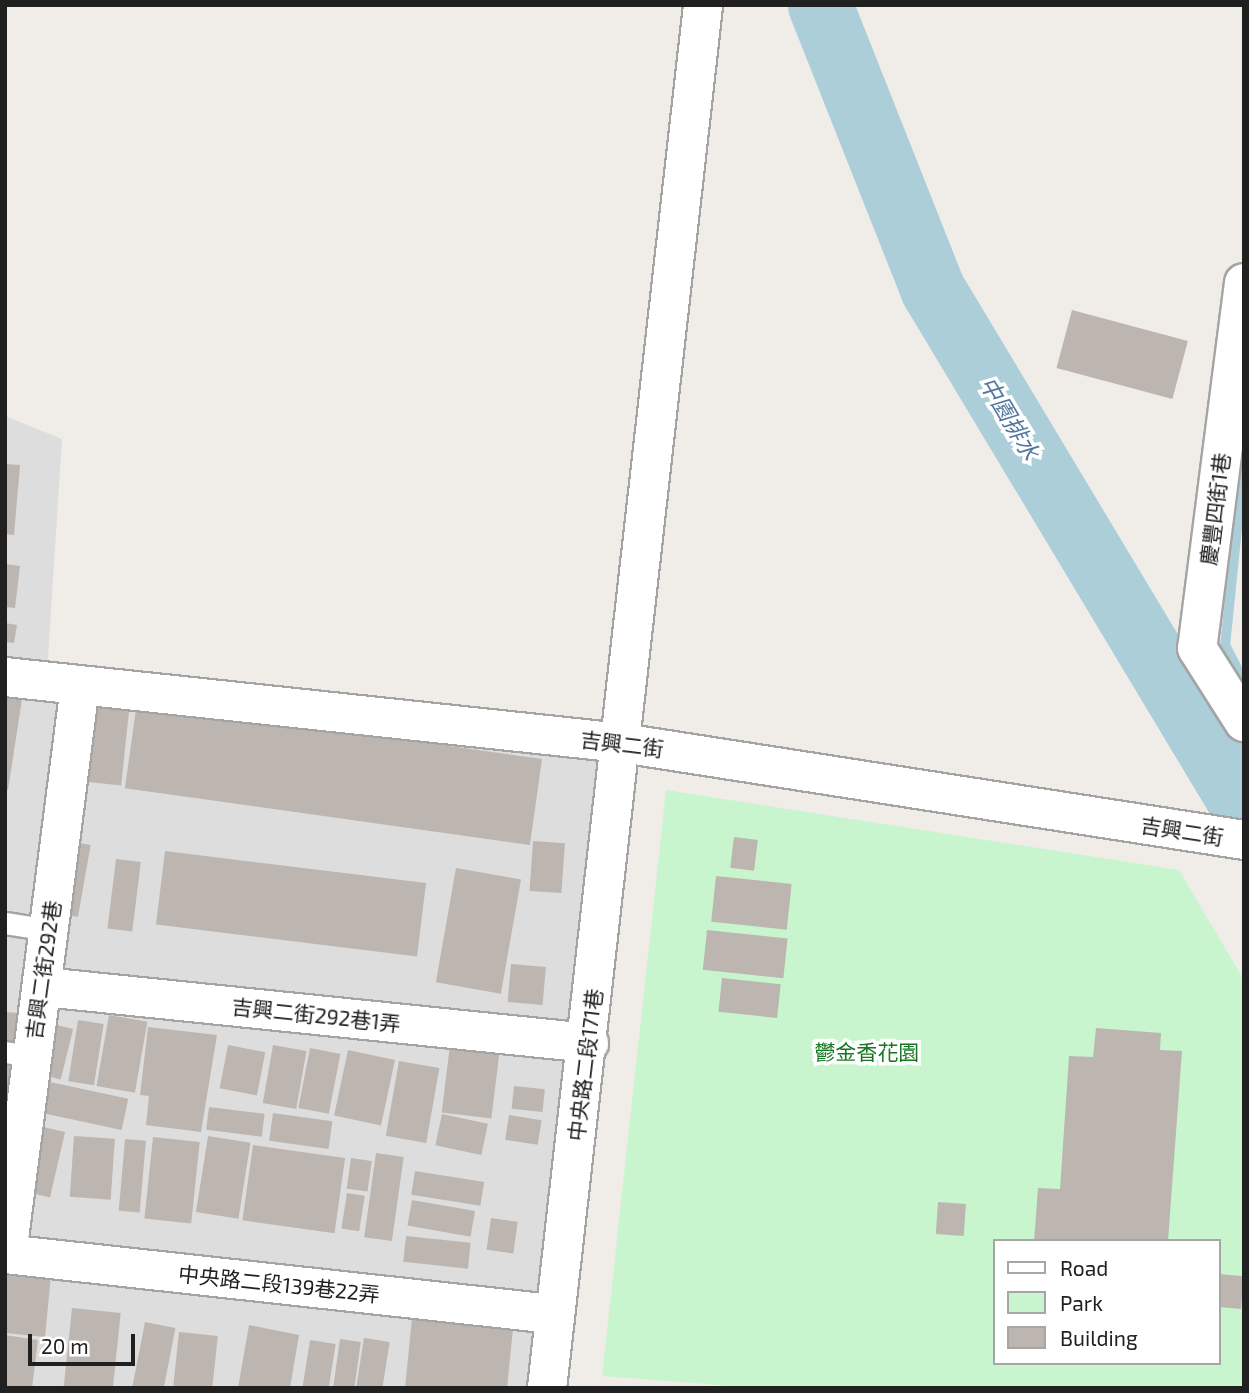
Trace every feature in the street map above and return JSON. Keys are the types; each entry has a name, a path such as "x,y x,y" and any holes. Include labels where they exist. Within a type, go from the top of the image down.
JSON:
{"street":[{"name":"中央路二段171巷","path":"547,1388 552,1314 589,1043 704,5"},
{"name":"慶豐四街1巷","path":"1244,283 1197,648 1244,722"},
{"name":"吉興二街","path":"5,677 622,743 1239,840"},
{"name":"吉興二街292巷","path":"6,1254 18,1054 44,987 80,686"},
{"name":"吉興二街292巷1弄","path":"44,987 589,1043"},
{"name":"中央路二段139巷22弄","path":"6,1254 552,1314"}],"lane":[{"path":"5,923 50,930"}],"shaded area":[{"path":"5,416 62,439 46,689 607,753 528,1388 5,1388"}],"green space":[{"name":"鬱金香花園","path":"666,790 1179,870 1244,980 1244,1388 757,1388 602,1376"}],"building":[{"path":"1072,310 1188,341 1172,399 1056,368"},
{"path":"5,464 20,465 14,535 5,534"},
{"path":"5,564 20,566 15,608 5,607"},
{"path":"5,623 17,625 14,643 5,642"},
{"path":"5,696 22,699 8,790 5,790"},
{"path":"83,699 130,704 121,785 74,781"},
{"path":"137,702 542,759 530,845 125,788"},
{"path":"734,837 758,840 754,871 730,868"},
{"path":"68,841 91,845 78,917 55,913"},
{"path":"533,841 565,843 561,893 530,891"},
{"path":"165,851 426,883 417,957 156,924"},
{"path":"116,859 141,862 132,932 107,928"},
{"path":"456,868 521,879 501,994 436,982"},
{"path":"716,876 792,884 787,930 711,922"},
{"path":"707,930 788,938 783,978 703,970"},
{"path":"511,964 546,967 543,1005 508,1002"},
{"path":"722,978 781,984 777,1018 718,1012"},
{"path":"5,1012 19,1013 15,1053 5,1051"},
{"path":"109,1015 147,1022 135,1093 96,1086"},
{"path":"78,1020 104,1024 94,1085 68,1081"},
{"path":"49,1023 73,1029 61,1080 36,1073"},
{"path":"148,1027 217,1035 201,1132 146,1125 149,1096 140,1095"},
{"path":"1096,1028 1161,1033 1160,1050 1182,1051 1168,1239 1034,1239 1038,1188 1060,1189 1069,1056 1093,1057"},
{"path":"228,1045 265,1052 257,1095 220,1088"},
{"path":"273,1045 306,1051 296,1109 263,1103"},
{"path":"450,1045 500,1051 491,1119 442,1112"},
{"path":"310,1048 340,1054 329,1114 298,1108"},
{"path":"348,1050 395,1060 381,1126 334,1116"},
{"path":"399,1061 439,1068 426,1143 386,1136"},
{"path":"5,1064 13,1065 8,1104 5,1103"},
{"path":"50,1082 128,1099 122,1130 43,1113"},
{"path":"514,1086 545,1089 542,1112 512,1109"},
{"path":"209,1107 265,1114 262,1137 206,1130"},
{"path":"273,1113 332,1121 329,1149 269,1141"},
{"path":"442,1114 488,1124 481,1155 435,1145"},
{"path":"509,1115 542,1120 538,1145 505,1140"},
{"path":"30,1124 65,1132 50,1197 15,1189"},
{"path":"74,1136 115,1139 111,1200 70,1197"},
{"path":"208,1136 250,1143 238,1219 196,1212"},
{"path":"153,1137 200,1142 191,1223 144,1219"},
{"path":"125,1139 146,1141 140,1213 119,1211"},
{"path":"253,1145 345,1158 335,1233 242,1220"},
{"path":"376,1153 404,1157 392,1241 364,1237"},
{"path":"351,1158 372,1161 367,1192 347,1189"},
{"path":"415,1171 484,1182 480,1206 411,1195"},
{"path":"347,1193 365,1196 359,1231 341,1229"},
{"path":"412,1200 475,1211 471,1237 407,1226"},
{"path":"938,1202 966,1204 964,1236 936,1234"},
{"path":"491,1218 518,1222 513,1253 487,1250"},
{"path":"406,1236 471,1243 468,1269 403,1262"},
{"path":"5,1260 52,1265 45,1337 5,1333"},
{"path":"1221,1274 1244,1276 1241,1309 1221,1307"},
{"path":"72,1308 121,1313 113,1388 64,1388"},
{"path":"412,1318 513,1329 507,1388 405,1388"},
{"path":"145,1322 175,1328 164,1388 132,1388"},
{"path":"249,1325 299,1335 290,1388 238,1388"},
{"path":"179,1332 218,1336 212,1388 173,1386"},
{"path":"5,1335 38,1340 32,1388 5,1388"},
{"path":"364,1338 390,1342 382,1388 356,1387"},
{"path":"340,1339 361,1342 354,1388 333,1388"},
{"path":"310,1340 336,1344 329,1388 302,1388"}],"waterway":[{"name":"中園排水","path":"820,5 933,290 1244,808"},
{"path":"1244,459 1225,645 1244,682"}]}
